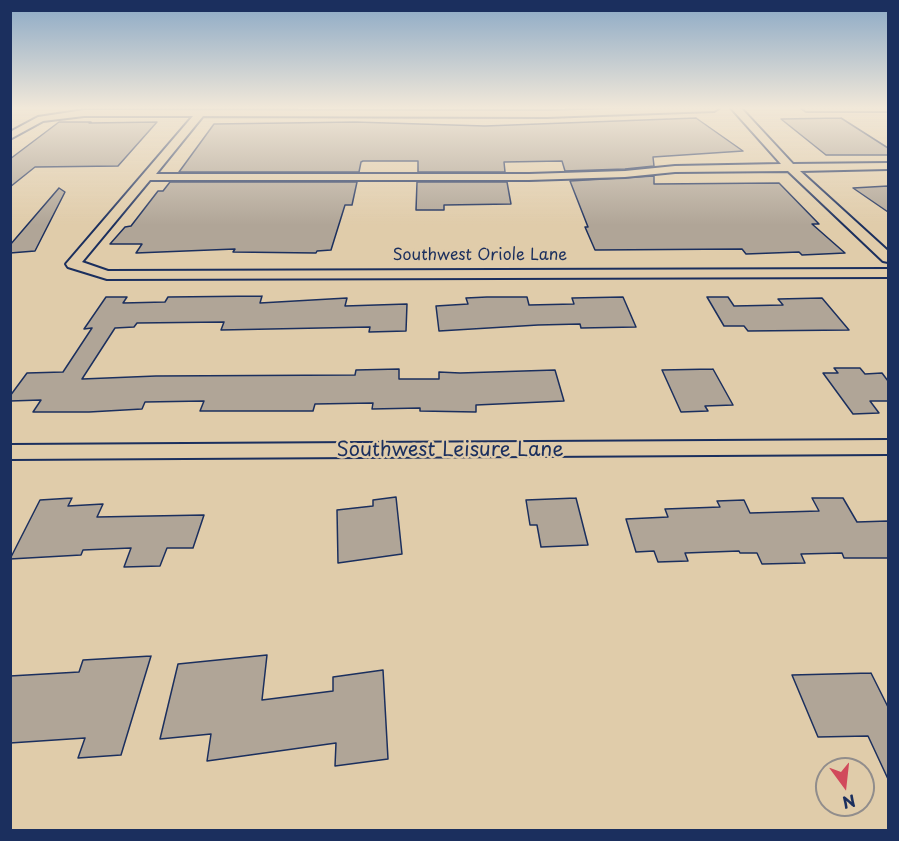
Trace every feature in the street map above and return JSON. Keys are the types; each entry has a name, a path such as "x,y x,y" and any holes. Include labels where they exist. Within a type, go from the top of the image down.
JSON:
{"street":[{"path":"146,177 172,147"},
{"path":"773,147 888,258"},
{"path":"146,177 529,177 624,174 675,169 888,166"},
{"name":"Southwest Oriole Lane","path":"146,177 73,264 107,275 888,273"},
{"name":"Southwest Leisure Lane","path":"10,452 888,447"}],"building":[{"path":"26,147 135,147 118,166 35,167 10,187 10,159"},
{"path":"197,147 738,147 743,151 653,157 654,166 625,169 565,171 562,161 504,162 505,172 418,172 418,161 363,161 359,172 179,172"},
{"path":"816,147 888,148 888,155 826,155"},
{"path":"654,176 654,184 779,183 819,224 812,224 845,253 746,254 742,249 595,250 570,181"},
{"path":"170,182 357,182 352,205 345,205 331,250 316,253 233,252 235,249 136,253 142,244 110,244 125,227 131,226 158,191 163,191"},
{"path":"417,182 507,182 511,204 444,205 444,210 416,210"},
{"path":"888,186 888,212 853,188"},
{"path":"59,188 65,192 35,251 10,253 10,245"},
{"path":"262,296 260,303 347,298 345,306 407,304 406,331 369,332 370,327 221,330 224,322 137,323 134,327 115,328 82,379 156,376 355,375 356,370 399,369 399,379 439,379 439,372 555,370 564,401 476,405 476,412 420,411 420,408 372,409 373,403 315,404 313,411 200,411 204,401 145,402 142,409 33,412 41,400 10,401 10,396 27,373 63,372 92,328 84,329 106,297 127,297 123,303 165,302 168,297"},
{"path":"527,297 529,305 574,304 572,298 623,297 636,327 581,328 580,324 439,331 436,306 468,304 466,298"},
{"path":"707,297 728,297 734,306 783,305 778,299 822,298 849,330 748,331 744,326 724,326"},
{"path":"834,368 860,368 865,374 882,373 888,381 888,401 870,401 879,413 853,414 823,373 838,373"},
{"path":"713,369 733,405 705,406 708,411 681,412 662,370"},
{"path":"396,497 402,554 338,563 337,510 373,506 373,500"},
{"path":"72,498 68,506 103,504 97,517 204,515 193,548 167,548 160,566 124,567 131,548 83,550 81,555 10,559 40,500"},
{"path":"576,498 588,545 541,547 537,525 530,525 526,500"},
{"path":"812,498 843,498 857,522 888,521 888,558 844,558 842,553 801,554 805,563 762,564 757,553 740,553 739,551 685,553 688,561 658,562 654,551 636,552 626,519 668,517 665,509 720,507 717,501 744,500 750,513 819,511"},
{"path":"267,655 262,700 333,691 333,677 383,670 388,759 335,766 336,743 207,761 211,734 160,739 178,664"},
{"path":"151,656 121,755 78,758 85,738 10,743 10,676 79,672 83,660"},
{"path":"871,673 888,707 888,779 868,736 818,737 792,675"}]}
